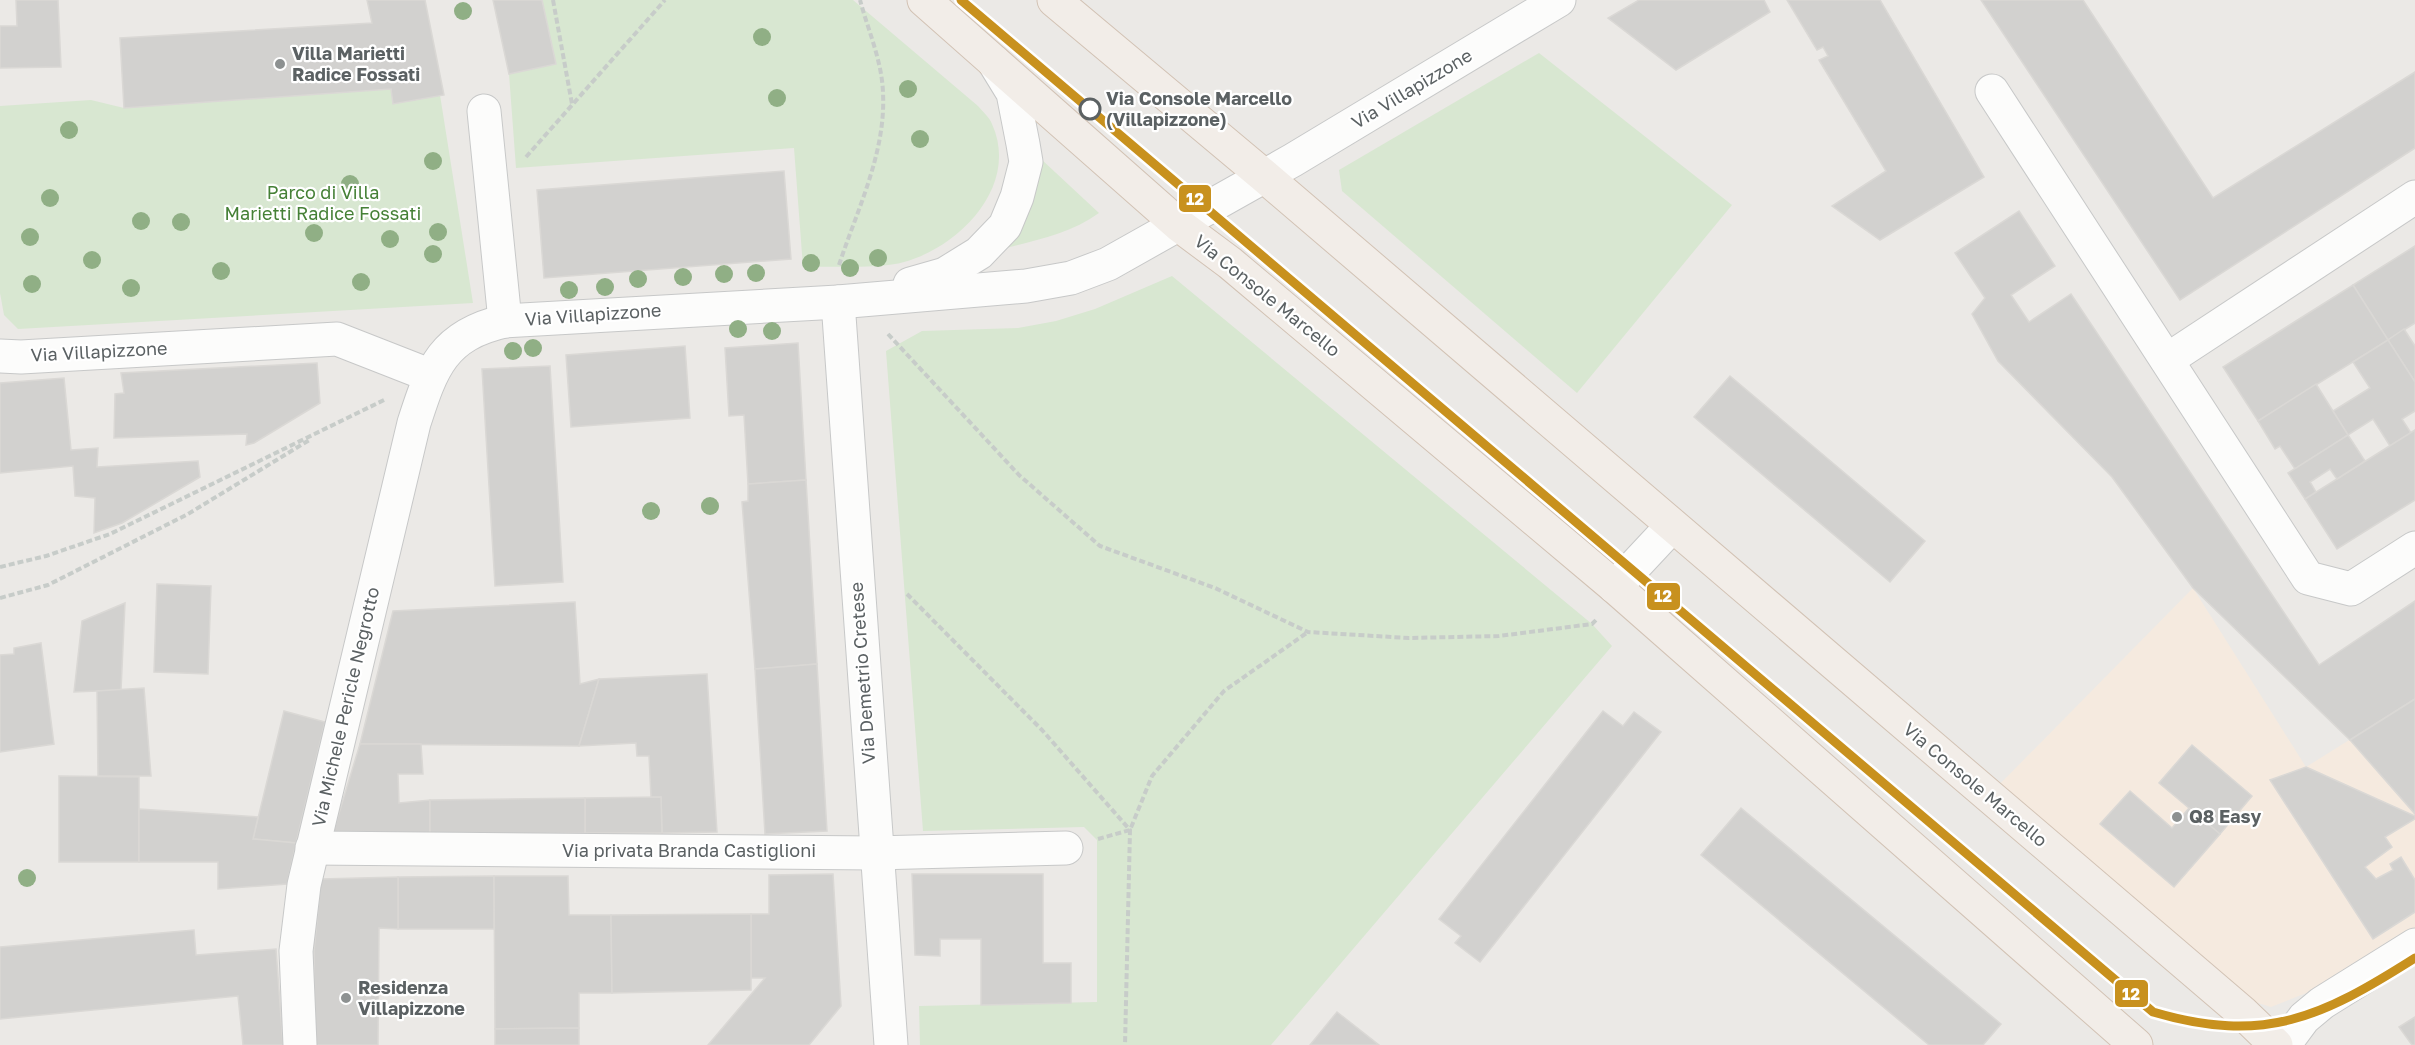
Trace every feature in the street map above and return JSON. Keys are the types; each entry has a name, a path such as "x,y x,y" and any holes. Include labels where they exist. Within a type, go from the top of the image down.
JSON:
{"main road":[{"name":"Via Console Marcello","path":"924,0 1179,225 1230,263 1619,591 2136,1045"},
{"name":"Via Console Marcello","path":"1054,0 2243,1013 2276,1045"}],"street":[{"name":"Via Villapizzone","path":"10,356 337,339 429,375 459,339 479,327 505,321 838,302 1026,286 1071,278 1108,264 1179,225 1558,0"},
{"path":"838,302 945,274 979,253 1005,226 1017,197 1026,162 1013,93 990,56"},
{"path":"1992,91 2308,578 2351,589 2415,548"},
{"path":"484,111 505,321"},
{"path":"2167,360 2415,197"},
{"name":"Via Demetrio Cretese","path":"838,302 875,853 891,1045"},
{"name":"Via Michele Pericle Negrotto","path":"300,1045 296,951 304,885 411,435 429,375"},
{"path":"1619,591 1672,526"},
{"name":"Via privata Branda Castiglioni","path":"312,848 875,853 1066,848"},
{"path":"2284,1045 2304,1018 2322,1003 2415,945"}],"path":[{"path":"553,0 572,105"},
{"path":"493,194 664,0"},
{"path":"838,269 873,169 881,133 884,92 874,45 860,0"},
{"path":"888,334 1019,475 1100,546 1215,588 1308,632 1408,638 1499,636 1592,624 1619,591"},
{"path":"0,567 46,556 110,534 330,428 429,375"},
{"path":"0,598 48,585 188,514 330,428"},
{"path":"907,594 1042,730 1130,830"},
{"path":"1125,1045 1130,830 1152,776 1224,691 1308,632"}],"shaded area":[{"path":"2193,588 2306,767 2415,699 2415,935 2319,988 2271,1007 2255,1002 1991,793"}],"green space":[{"path":"542,0 853,0 978,106 990,119 999,147 998,170 991,191 979,211 963,228 945,243 925,254 904,262 882,266 803,267 794,148 516,168 509,74 556,64"},
{"path":"1539,53 1732,205 1577,393 1342,191 1339,170"},
{"name":"Parco di Villa Marietti Radice Fossati","path":"391,89 394,104 440,95 473,303 18,329 4,315 0,293 0,106 91,100 124,108"},
{"path":"1041,159 1099,213 1065,231 1002,249"},
{"path":"1172,276 1592,624 1612,646 1271,1045 920,1045 919,1006 1097,1002 1097,840 1084,827 923,831 886,351 922,331 1018,328 1056,321 1095,309"}],"building":[{"path":"16,0 58,0 61,67 0,68 0,26 17,26"},
{"name":"Villa Marietti Radice Fossati","path":"367,0 425,0 444,95 393,104 391,89 124,108 120,38 372,23"},
{"path":"493,0 542,0 556,64 509,74"},
{"path":"1639,0 1764,0 1770,12 1676,70 1608,18"},
{"path":"1787,0 1880,0 1984,177 1880,240 1832,206 1886,171 1819,60 1828,56 1823,47 1817,50"},
{"path":"1981,0 2083,0 2213,198 2415,72 2415,148 2180,300"},
{"path":"784,171 791,259 544,278 537,190"},
{"path":"2019,211 2055,266 2011,295 2029,322 2071,294 2319,665 2415,601 2415,699 2350,740 2193,588 2112,477 1998,361 1972,314 1985,298 1955,253"},
{"path":"2415,246 2415,323 2388,340 2353,285"},
{"path":"2353,285 2388,340 2258,421 2223,367"},
{"path":"2404,329 2415,346 2415,382 2388,340"},
{"path":"2388,340 2415,382 2415,411 2402,419 2411,433 2390,446 2373,419 2348,435 2333,411 2370,388 2353,362"},
{"path":"798,343 806,480 748,484 744,415 729,416 725,348"},
{"path":"685,346 690,418 571,427 566,355"},
{"path":"317,363 320,403 254,443 246,445 247,434 114,438 115,394 124,393 121,373"},
{"path":"550,366 563,582 495,586 482,369"},
{"path":"1730,376 1925,541 1890,582 1694,417"},
{"path":"64,378 71,450 98,448 97,467 198,461 200,477 122,523 94,533 95,498 75,496 73,466 0,473 0,383"},
{"path":"2316,384 2348,435 2295,469 2280,446 2275,449 2258,421"},
{"path":"2415,430 2415,500 2337,549 2305,499"},
{"path":"2348,435 2365,461 2337,479 2330,469 2310,482 2316,492 2305,499 2288,473"},
{"path":"806,480 817,664 755,669 742,502 748,501 748,484"},
{"path":"157,584 211,586 208,674 154,672"},
{"path":"575,602 580,684 599,679 579,746 360,744 393,611"},
{"path":"125,603 121,690 74,692 82,621"},
{"path":"41,643 54,744 0,752 0,655 14,654 14,648"},
{"path":"817,664 827,831 765,834 755,669"},
{"path":"707,674 717,832 662,833 661,797 651,797 649,756 637,756 636,743 579,746 599,679"},
{"path":"144,688 151,776 98,776 97,691"},
{"path":"2415,699 2415,814 2350,740"},
{"path":"284,711 325,722 296,843 253,839"},
{"path":"1603,711 1623,726 1634,712 1661,732 1480,962 1455,943 1461,936 1439,919"},
{"path":"360,744 421,744 423,774 398,774 399,803 430,800 430,835 333,833"},
{"path":"2192,745 2252,796 2220,834 2159,783"},
{"path":"2306,767 2415,816 2415,819 2385,837 2392,847 2365,867 2376,879 2393,870 2390,864 2401,857 2415,880 2415,912 2373,939 2270,780"},
{"path":"59,776 139,777 139,862 59,862"},
{"path":"2130,791 2172,828 2189,808 2220,834 2174,887 2100,824"},
{"path":"661,797 662,833 585,833 585,798"},
{"path":"585,798 585,833 430,835 430,800"},
{"path":"1741,808 2001,1024 1983,1045 1929,1045 1701,855"},
{"path":"139,809 258,817 253,839 296,843 287,884 218,889 218,862 139,862"},
{"path":"833,874 841,1006 809,1045 708,1045 765,978 751,978 751,914 769,914 769,875"},
{"path":"912,874 1043,874 1043,963 1071,963 1071,1003 981,1005 981,939 940,939 940,956 915,955"},
{"name":"Residenza Villapizzone","path":"494,876 494,929 398,929 398,877"},
{"path":"494,876 568,876 569,915 611,915 612,993 579,993 579,1028 495,1029"},
{"name":"Residenza Villapizzone","path":"398,877 398,929 379,928 378,1045 315,1045 314,951 321,879"},
{"path":"751,914 751,990 612,993 611,915"},
{"path":"194,930 196,955 276,949 283,1045 243,1045 238,996 0,1019 0,947"},
{"path":"1337,1012 1379,1045 1310,1045"},
{"path":"2415,1017 2415,1045 2412,1045 2399,1027"},
{"path":"579,1028 579,1045 495,1045 495,1029"}],"transit line":[{"name":"12","path":"961,0 2153,1012 2193,1022 2228,1026 2261,1025 2291,1020 2321,1010 2351,996 2415,958"}],"place":[{"name":"Villa Marietti Radice Fossati","path":"280,64"},
{"name":"Via Console Marcello (Villapizzone)","path":"1090,109"},
{"name":"Q8 Easy","path":"2177,817"},
{"name":"Residenza Villapizzone","path":"346,998"}]}
